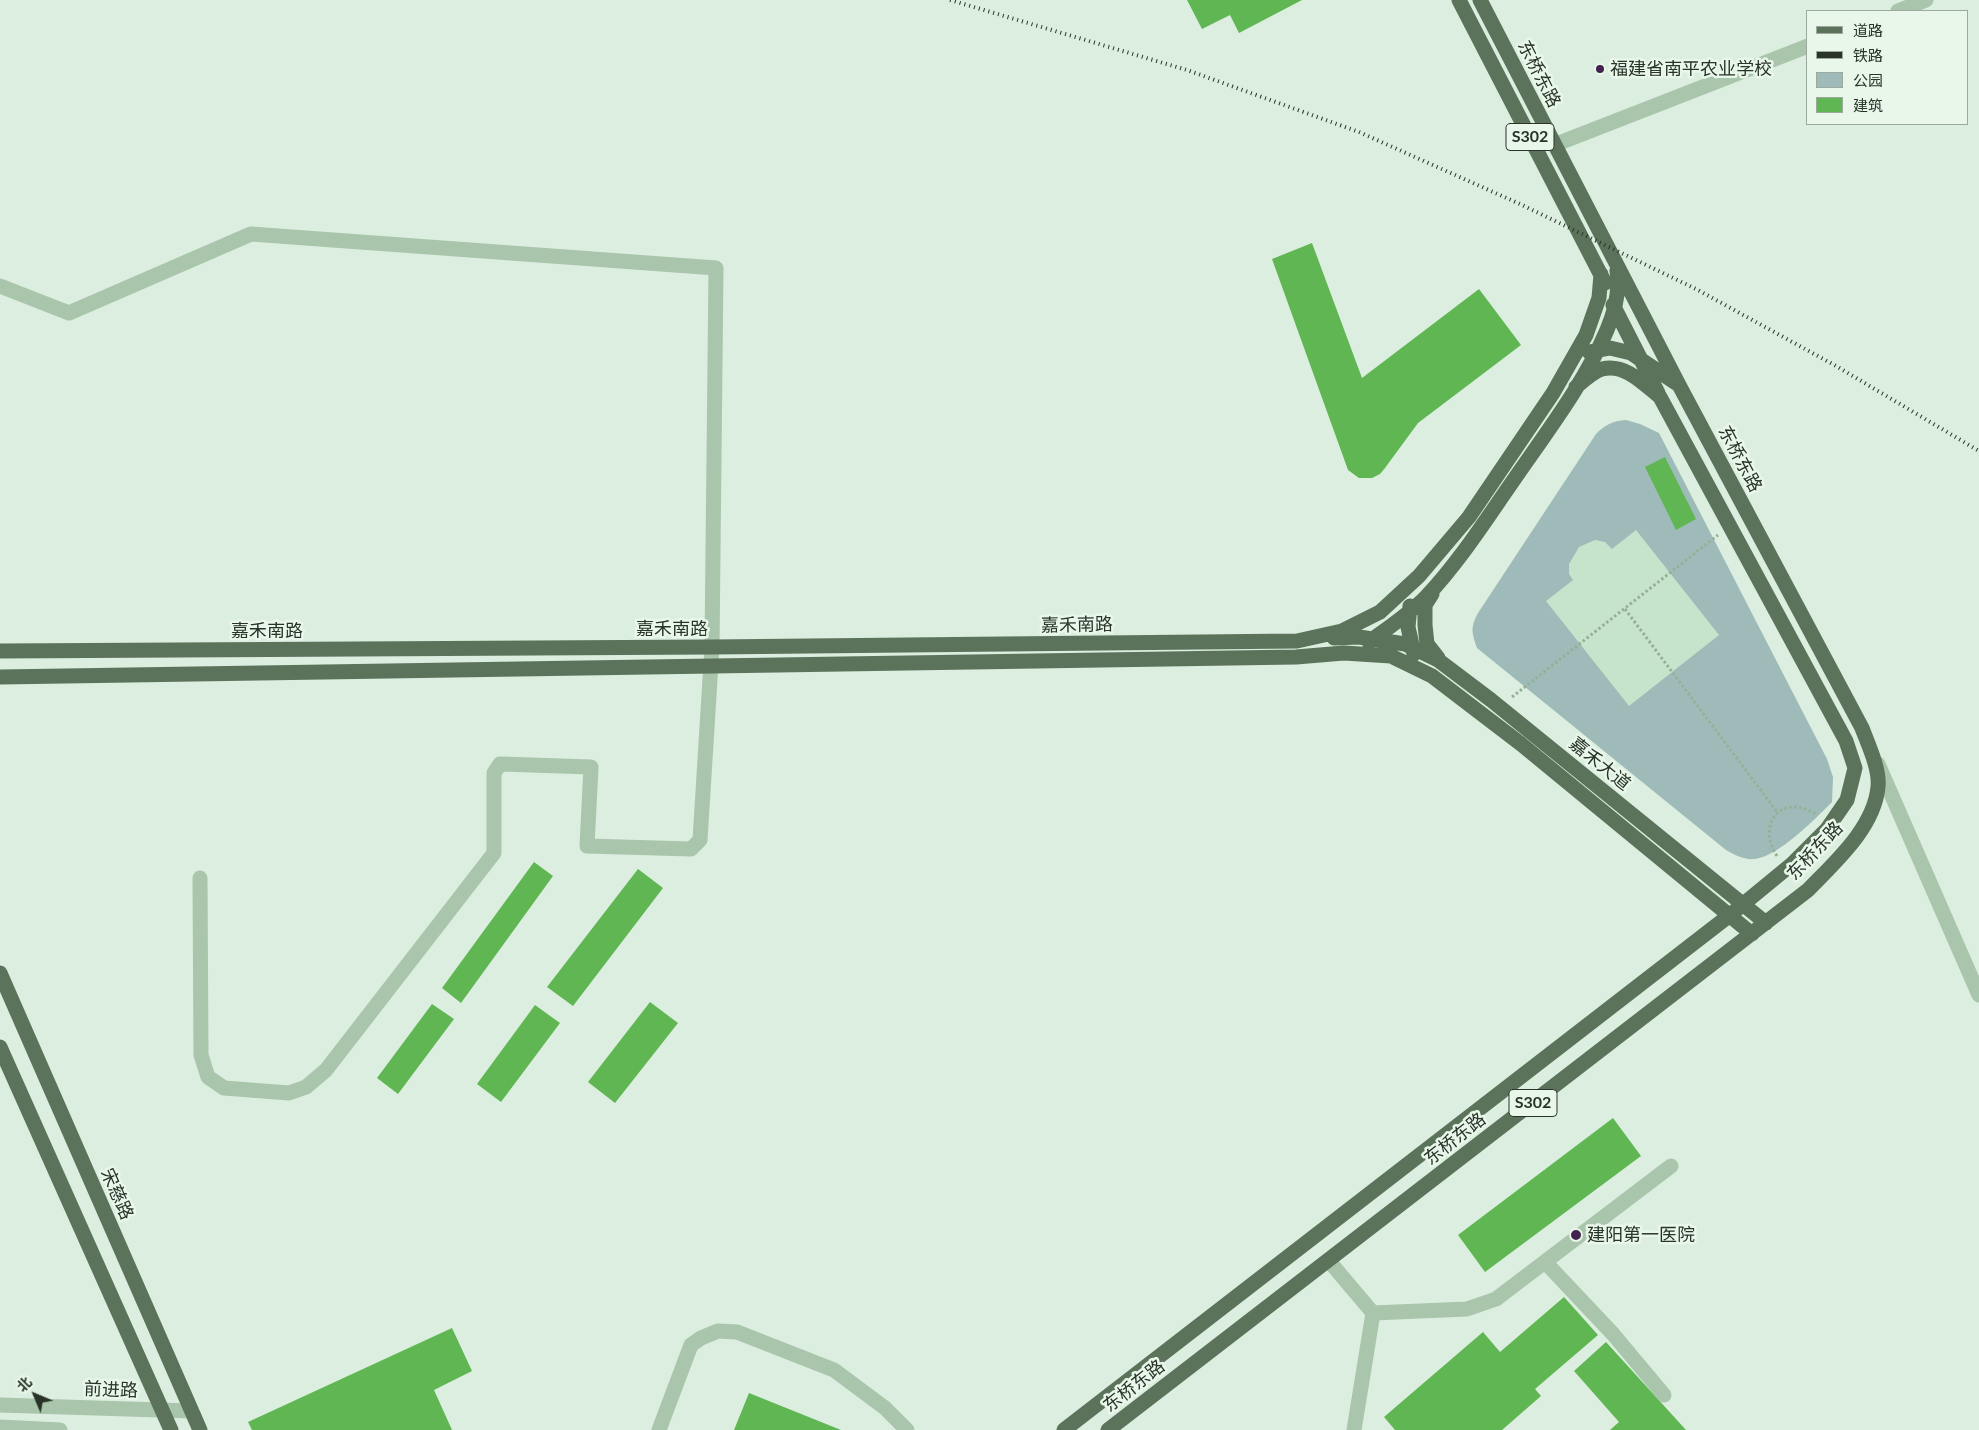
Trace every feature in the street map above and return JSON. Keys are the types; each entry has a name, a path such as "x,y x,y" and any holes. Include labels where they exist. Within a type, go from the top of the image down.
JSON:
{"main road":[{"name":"东桥东路","path":"1064,1430 1730,915 1792,864 1827,829 1847,800 1855,768 1846,741 1640,359 1614,309 1602,274 1459,0"},
{"name":"东桥东路","path":"1108,1430 1808,890 1848,848 1869,816 1879,786 1874,760 1862,728 1679,385 1480,0"},
{"path":"1344,653 1368,643 1425,598 1460,556 1554,422 1576,387 1607,329 1619,287 1616,264"},
{"path":"1426,673 1408,646 1410,602 1419,576 1469,517 1553,394 1586,335 1599,298 1602,274"},
{"path":"1563,374 1586,353 1610,348 1631,353 1679,385"},
{"path":"1576,387 1601,369 1615,368 1628,372 1660,397"},
{"name":"嘉禾南路","path":"0,651 712,648 1297,641 1342,631 1380,612 1419,576"},
{"path":"1438,583 1425,605 1427,644 1438,660"},
{"name":"嘉禾大道","path":"1309,638 1359,637 1408,646 1438,660 1500,707 1766,923"},
{"name":"嘉禾南路","path":"0,677 1296,657 1344,653"},
{"name":"嘉禾大道","path":"1344,653 1391,656 1426,673 1521,744 1752,934"},
{"name":"宋慈路","path":"0,972 200,1430"},
{"path":"0,1048 171,1430"}],"street":[{"path":"1901,10 1926,0"},
{"path":"1554,145 1806,47"},
{"path":"0,286 68,313 251,234 716,268 712,648 700,840 691,849 587,846 591,767 500,764 494,773 494,853 326,1070 306,1087 290,1093 224,1088 208,1077 201,1055 200,878"},
{"path":"1862,728 1979,994"},
{"path":"1373,1313 1467,1309 1496,1299 1671,1166"},
{"path":"1329,1261 1373,1313 1354,1430"},
{"path":"1546,1262 1613,1334 1664,1395"},
{"path":"659,1430 691,1345 701,1338 718,1331 737,1332 834,1370 885,1408 907,1430"},
{"name":"前进路","path":"0,1405 191,1411"},
{"path":"0,1427 60,1430"}],"path":[{"path":"1500,707 1730,526"},
{"path":"1625,609 1778,812"},
{"path":"1774,852 1771,844 1770,828 1778,812 1785,808 1802,806 1818,816"}],"green space":[{"path":"1626,420 1659,433 1827,759 1833,777 1832,802 1796,836 1765,856 1747,859 1726,850 1477,648 1475,643 1473,627 1478,613 1596,434 1609,424"}],"shaded area":[{"path":"1636,530 1719,635 1629,706 1546,601 1573,580 1569,574 1569,564 1579,547 1595,540 1605,542 1612,549"}],"building":[{"path":"1187,0 1302,0 1239,33 1230,15 1202,29"},
{"path":"1312,243 1362,378 1479,289 1521,345 1418,423 1380,474 1372,478 1359,478 1348,470 1272,259"},
{"path":"1665,457 1696,519 1676,530 1645,467"},
{"path":"534,862 553,876 461,1003 442,988"},
{"path":"638,869 663,888 573,1006 547,987"},
{"path":"650,1002 678,1023 615,1103 588,1082"},
{"path":"432,1004 454,1019 398,1094 377,1078"},
{"path":"535,1005 560,1023 501,1102 477,1084"},
{"path":"1613,1118 1641,1156 1485,1272 1458,1235"},
{"path":"1564,1297 1598,1335 1535,1389 1541,1396 1502,1430 1395,1430 1384,1417 1483,1332 1500,1352"},
{"path":"452,1328 472,1371 434,1390 452,1430 252,1430 248,1422"},
{"path":"1606,1342 1686,1430 1610,1430 1619,1422 1574,1371"},
{"path":"749,1393 841,1430 734,1430"}],"railway":[{"path":"950,0 1187,70 1359,132 1520,204 1696,289 1836,366 1979,451"}],"place":[{"name":"福建省南平农业学校","path":"1600,69"},
{"name":"建阳第一医院","path":"1576,1235"}]}
